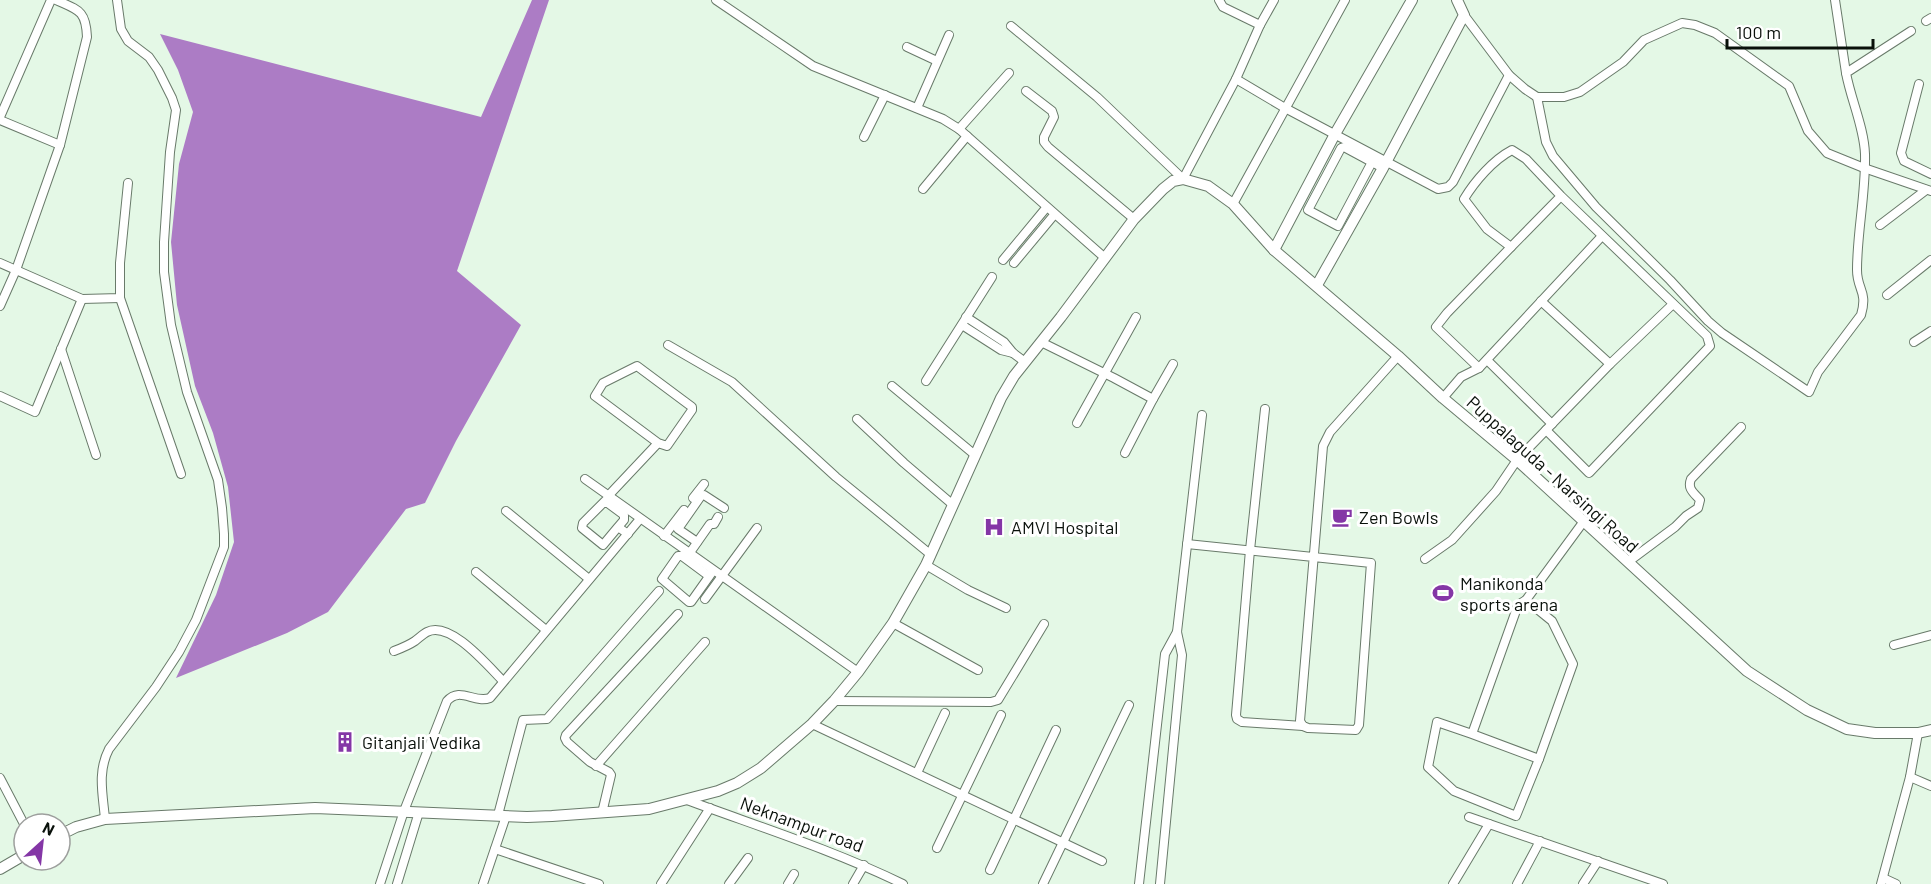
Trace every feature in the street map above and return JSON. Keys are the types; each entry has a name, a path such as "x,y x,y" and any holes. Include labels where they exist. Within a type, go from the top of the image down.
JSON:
{"street":[{"path":"0,306 16,270 60,146 87,37 86,22 77,10 53,0 0,119 60,146"},
{"path":"105,819 101,767 104,758 179,652 196,620 224,547 218,480 188,392 171,325 164,272 164,242 176,110 158,70 149,57 128,41 121,29 117,0"},
{"path":"716,0 813,66 943,118 959,129 1105,258"},
{"path":"1219,0 1223,7 1260,25"},
{"path":"1183,179 1236,79 1274,0"},
{"path":"1233,204 1345,0"},
{"path":"1274,250 1335,134 1412,0"},
{"path":"1457,0 1464,15 1509,75 1537,97 1564,97 1580,92 1623,62 1644,40 1682,23 1695,25 1715,33 1789,86 1808,131 1827,153 1928,190"},
{"path":"1537,97 1546,142 1553,156 1596,207 1708,321 1809,392 1818,372 1861,315 1864,305 1857,272 1865,154 1846,73 1835,0"},
{"path":"1317,285 1385,165 1464,15"},
{"path":"1011,26 1097,97 1183,179"},
{"path":"1846,73 1911,31"},
{"path":"917,108 949,35"},
{"path":"907,47 938,61"},
{"path":"959,129 1009,73"},
{"path":"1236,79 1335,134 1385,165 1438,189 1448,187 1458,173 1509,75"},
{"path":"1918,84 1901,153 1904,161 1931,174"},
{"path":"1026,91 1053,111 1054,117 1044,137 1044,142 1134,219"},
{"path":"864,136 885,95"},
{"path":"923,189 967,136"},
{"path":"1372,162 1338,226 1308,210 1339,149 1344,147 1372,162 1385,165"},
{"path":"1487,360 1589,473 1710,346 1707,336 1561,196 1526,159 1512,150 1505,153 1479,179 1464,199 1487,229 1511,247"},
{"path":"72,829 105,819 315,808 527,817 602,813 650,809 718,791 737,783 761,768 812,724 858,672 893,623 928,560 1001,398 1014,376 1134,219 1163,189 1173,181 1183,179"},
{"name":"Puppalaguda - Narsingi Road","path":"1183,179 1208,186 1233,204 1274,250 1517,460 1747,671 1807,710 1847,729 1918,733 1931,730"},
{"path":"128,183 120,263 120,298 181,474"},
{"path":"1880,225 1928,190"},
{"path":"1479,369 1436,327 1446,313 1561,196"},
{"path":"1003,260 1046,208"},
{"path":"1014,263 1054,215"},
{"path":"1443,398 1461,377 1479,369 1602,236"},
{"path":"1887,295 1931,260"},
{"path":"0,262 82,299 120,298"},
{"path":"926,381 992,277"},
{"path":"0,396 35,412 82,299"},
{"path":"1541,301 1610,364"},
{"path":"1425,559 1452,540 1496,491 1517,460 1610,364 1673,304"},
{"path":"1077,423 1136,317"},
{"path":"964,321 1001,350 1013,353 1025,362"},
{"path":"1914,342 1931,330"},
{"path":"1041,342 1153,399"},
{"path":"668,345 732,382 928,560 968,590 1006,608"},
{"path":"61,349 96,455"},
{"path":"1303,726 1300,722 1323,446 1330,432 1398,356"},
{"path":"1125,453 1173,364"},
{"path":"637,366 692,407 692,411 667,446 658,443 595,396 603,383 637,366"},
{"path":"892,386 975,454"},
{"path":"1187,544 1250,550 1313,558 1371,563 1359,725 1356,730 1242,722 1237,719 1250,550 1265,409"},
{"path":"1160,884 1182,655 1177,632 1202,415"},
{"path":"857,419 952,504"},
{"path":"1628,562 1698,508 1700,500 1688,485 1691,479 1741,427"},
{"path":"609,495 658,443"},
{"path":"585,479 711,573 721,576 858,672"},
{"path":"664,536 704,484"},
{"path":"697,542 678,529 701,495 705,495 724,508"},
{"path":"605,501 624,515 624,520 618,527 603,545 582,528 583,523 605,501"},
{"path":"506,511 589,579"},
{"path":"711,573 691,602 688,602 662,579 678,556 686,554 718,517"},
{"path":"392,884 380,882 447,701 452,695 460,694 483,700 490,698 640,519"},
{"path":"1472,734 1518,605 1526,600 1584,521"},
{"path":"618,527 628,534"},
{"path":"705,599 757,528"},
{"path":"476,572 546,630"},
{"path":"483,884 495,849 523,720 547,719 658,591"},
{"path":"1526,600 1552,621 1573,664 1539,759 1516,816 1454,791 1428,767 1437,722 1539,759"},
{"path":"602,813 612,778 609,772 590,762 567,742 566,735 678,614"},
{"path":"893,623 978,670"},
{"path":"834,701 991,702 998,700 1044,624"},
{"path":"394,651 407,646 428,632 438,630 448,632 466,645 503,681"},
{"path":"1139,884 1165,654 1177,632"},
{"path":"1894,645 1931,635"},
{"path":"596,766 705,642"},
{"path":"1043,884 1129,705"},
{"path":"917,773 945,714"},
{"path":"937,848 1001,715"},
{"path":"812,724 1102,861"},
{"path":"990,870 1056,730"},
{"path":"1896,884 1882,881 1910,777 1918,733"},
{"path":"1910,777 1931,786"},
{"path":"0,778 18,812"},
{"name":"Neknampur road","path":"687,800 805,841 903,884"},
{"path":"661,884 710,808"},
{"path":"397,884 419,812"},
{"path":"1469,817 1660,884"},
{"path":"1453,884 1489,824"},
{"path":"1517,884 1540,842"},
{"path":"495,849 599,884"},
{"path":"729,884 747,858"},
{"path":"1583,884 1598,861"},
{"path":"853,884 864,865"},
{"path":"788,884 794,874"}],"shaded area":[{"path":"532,0 549,0 457,271 521,325 456,441 425,503 406,509 328,612 287,633 176,678 216,595 234,542 228,487 213,433 195,386 177,305 171,242 179,164 193,112 178,70 160,34 481,117"}],"place":[{"name":"Zen Bowls","path":"1342,517"},
{"name":"AMVI Hospital","path":"994,527"},
{"name":"Manikonda sports arena","path":"1443,593"},
{"name":"Gitanjali Vedika","path":"345,742"}]}
